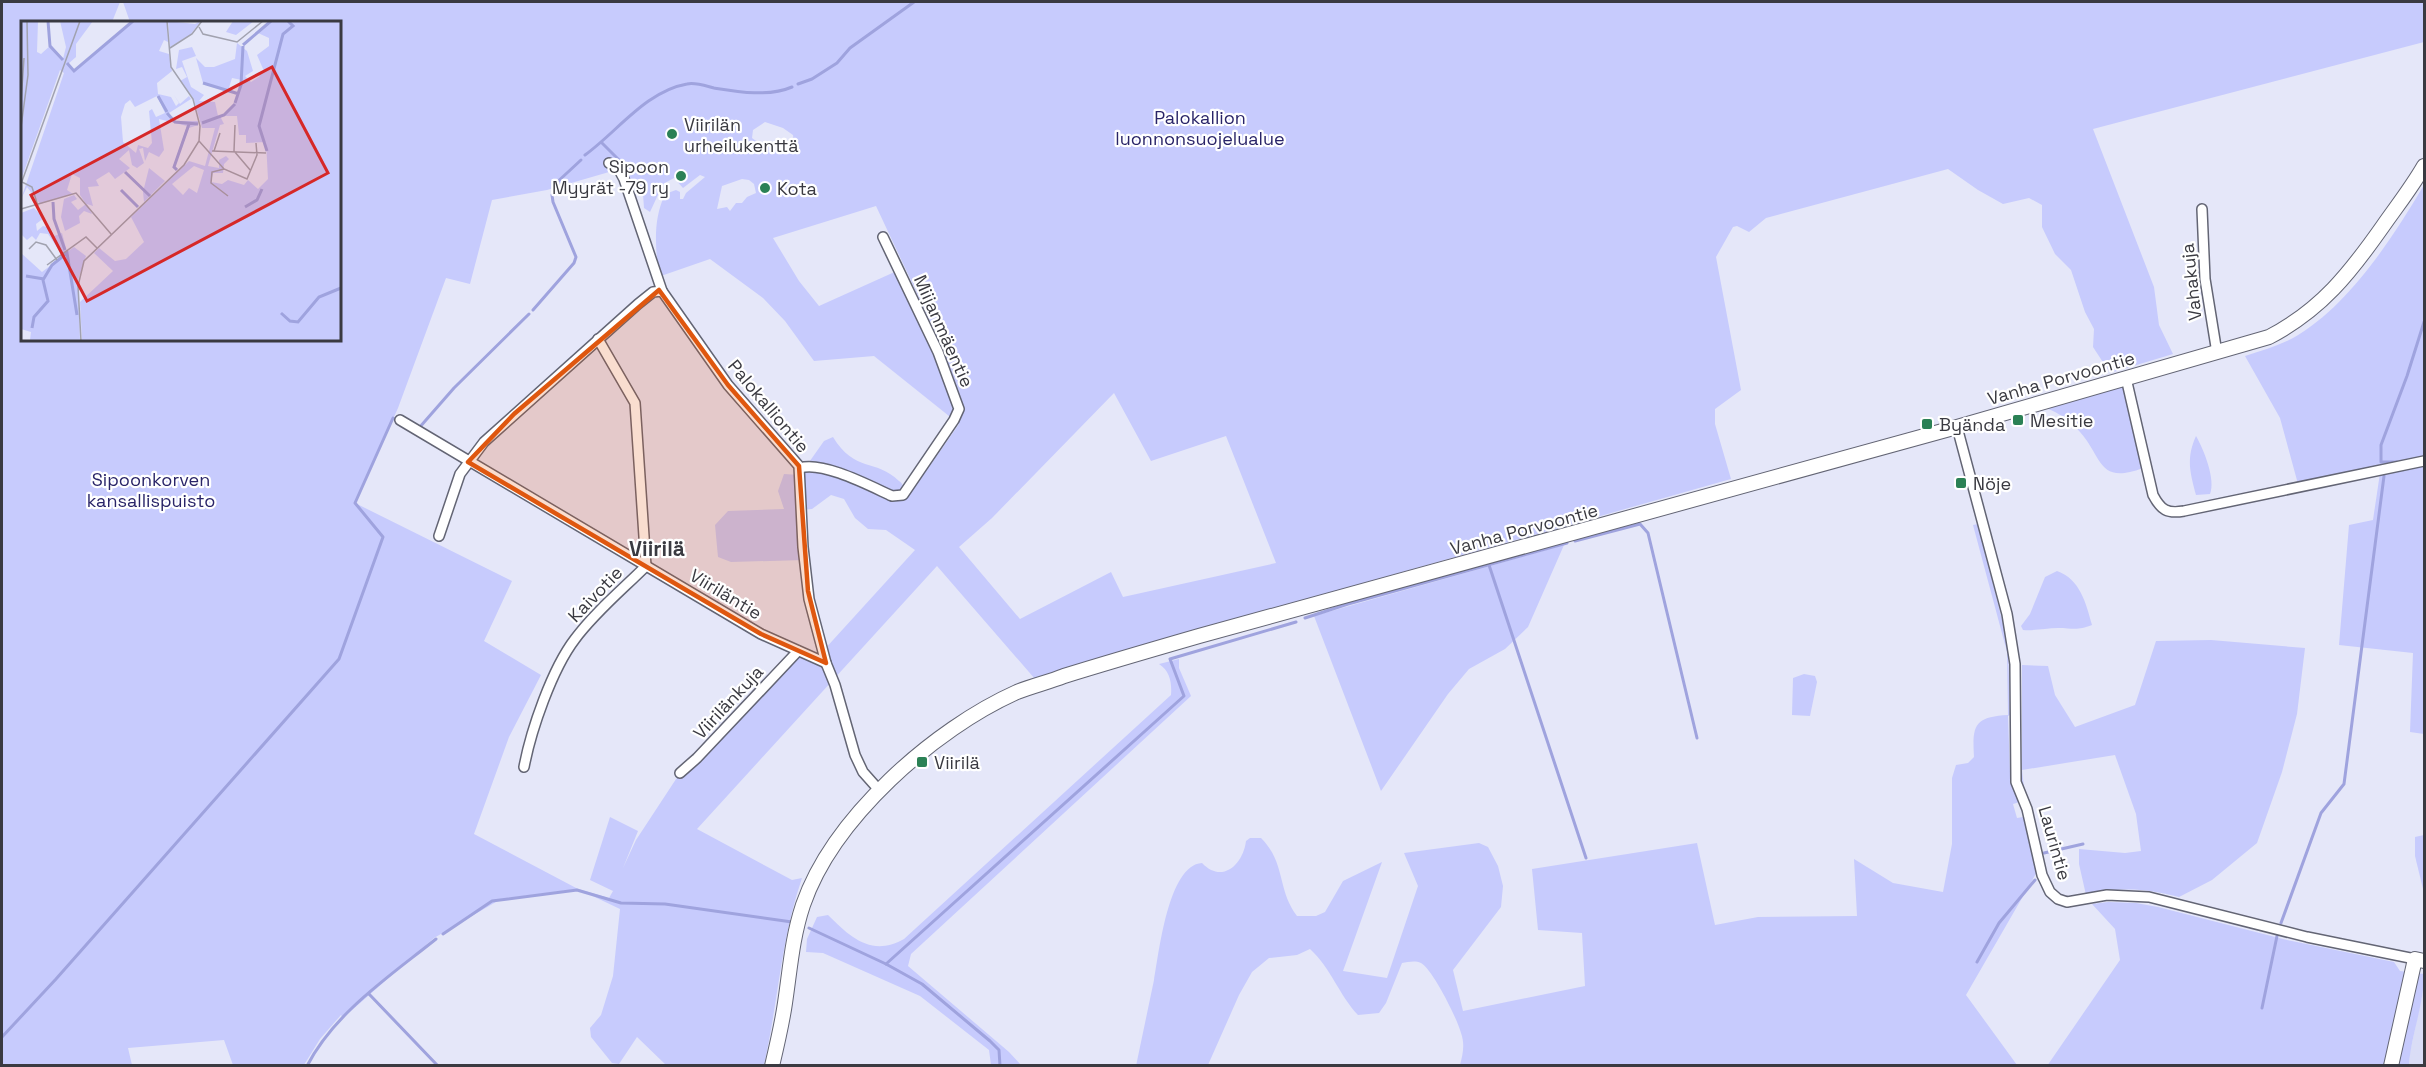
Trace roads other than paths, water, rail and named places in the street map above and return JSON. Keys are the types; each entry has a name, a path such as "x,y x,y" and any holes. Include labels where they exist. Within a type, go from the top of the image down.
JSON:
{"street":[{"name":"Palokalliontie","path":"609,164 618,168 624,178 662,291 728,385 800,468 803,547 808,591 826,663"},
{"name":"Vanha Porvoontie","path":"772,1065 785,1003 794,936 814,879 845,830 879,790 919,755 963,723 1017,692 1199,636 1957,427 2269,337 2301,319 2319,304 2360,258 2424,166"},
{"name":"Vahakuja","path":"2202,209 2205,279 2217,353"},
{"name":"Miijanmäentie","path":"800,468 807,466 820,468 892,496 903,495 910,488 959,409 938,352 883,237"},
{"path":"439,536 454,489 468,462 483,442 653,292 662,291"},
{"name":"Kaivotie","path":"524,767 528,746 562,657 576,637 646,566 635,403 598,339"},
{"path":"2126,378 2153,495 2160,508 2168,512 2184,512 2424,461"},
{"name":"Viiriläntie","path":"400,420 761,634 826,663"},
{"name":"Laurintie","path":"1957,427 2013,645 2017,695 2016,782 2027,809 2042,875 2050,892 2058,899 2067,902 2107,896 2149,897 2299,935 2420,960"},
{"name":"Viirilänkuja","path":"680,773 704,751 798,651"},
{"path":"826,663 835,685 855,755 864,772 879,790"},
{"path":"2391,1065 2420,960"}],"waterway":[{"path":"798,84 812,79 837,63 850,48 914,2"},
{"path":"585,155 645,103 672,88 687,84 700,84 734,91 764,93 792,87"},
{"path":"602,143 622,163 626,174"},
{"path":"554,185 581,160"},
{"path":"533,310 574,263 576,257 552,195"},
{"path":"419,428 454,388 529,314"},
{"path":"2397,462 2381,462 2381,445 2424,322"},
{"path":"2,1037 339,659 383,537 355,503 393,418 398,421"},
{"path":"2281,923 2321,813 2344,784 2384,476"},
{"path":"1575,541 1640,524 1648,533 1697,738"},
{"path":"1305,618 1567,543"},
{"path":"1489,565 1586,858"},
{"path":"886,964 1184,696 1170,659 1296,622"},
{"path":"2044,853 2083,844"},
{"path":"1977,962 1999,923 2035,880"},
{"path":"443,934 492,901 577,890 621,903 665,904 792,922"},
{"path":"809,928 886,964 922,984 999,1050 1000,1066"},
{"path":"2262,1008 2277,936"},
{"path":"307,1066 332,1029 348,1012 382,981 436,939"},
{"path":"369,994 438,1066"}],"place":[{"name":"Viirilän urheilukenttä","path":"672,134"},
{"name":"Sipoon Myyrät -79 ry","path":"681,176"},
{"name":"Kota","path":"765,188"},
{"name":"Mesitie","path":"2018,420"},
{"name":"Byända","path":"1927,424"},
{"name":"Nöje","path":"1961,483"},
{"name":"Viirilä","path":"922,762"}],"district":[{"name":"Viirilä","path":"657,548"}],"park label":[{"name":"Palokallion luonnonsuojelualue","path":"1200,127"},
{"name":"Sipoonkorven kansallispuisto","path":"151,489"}]}
